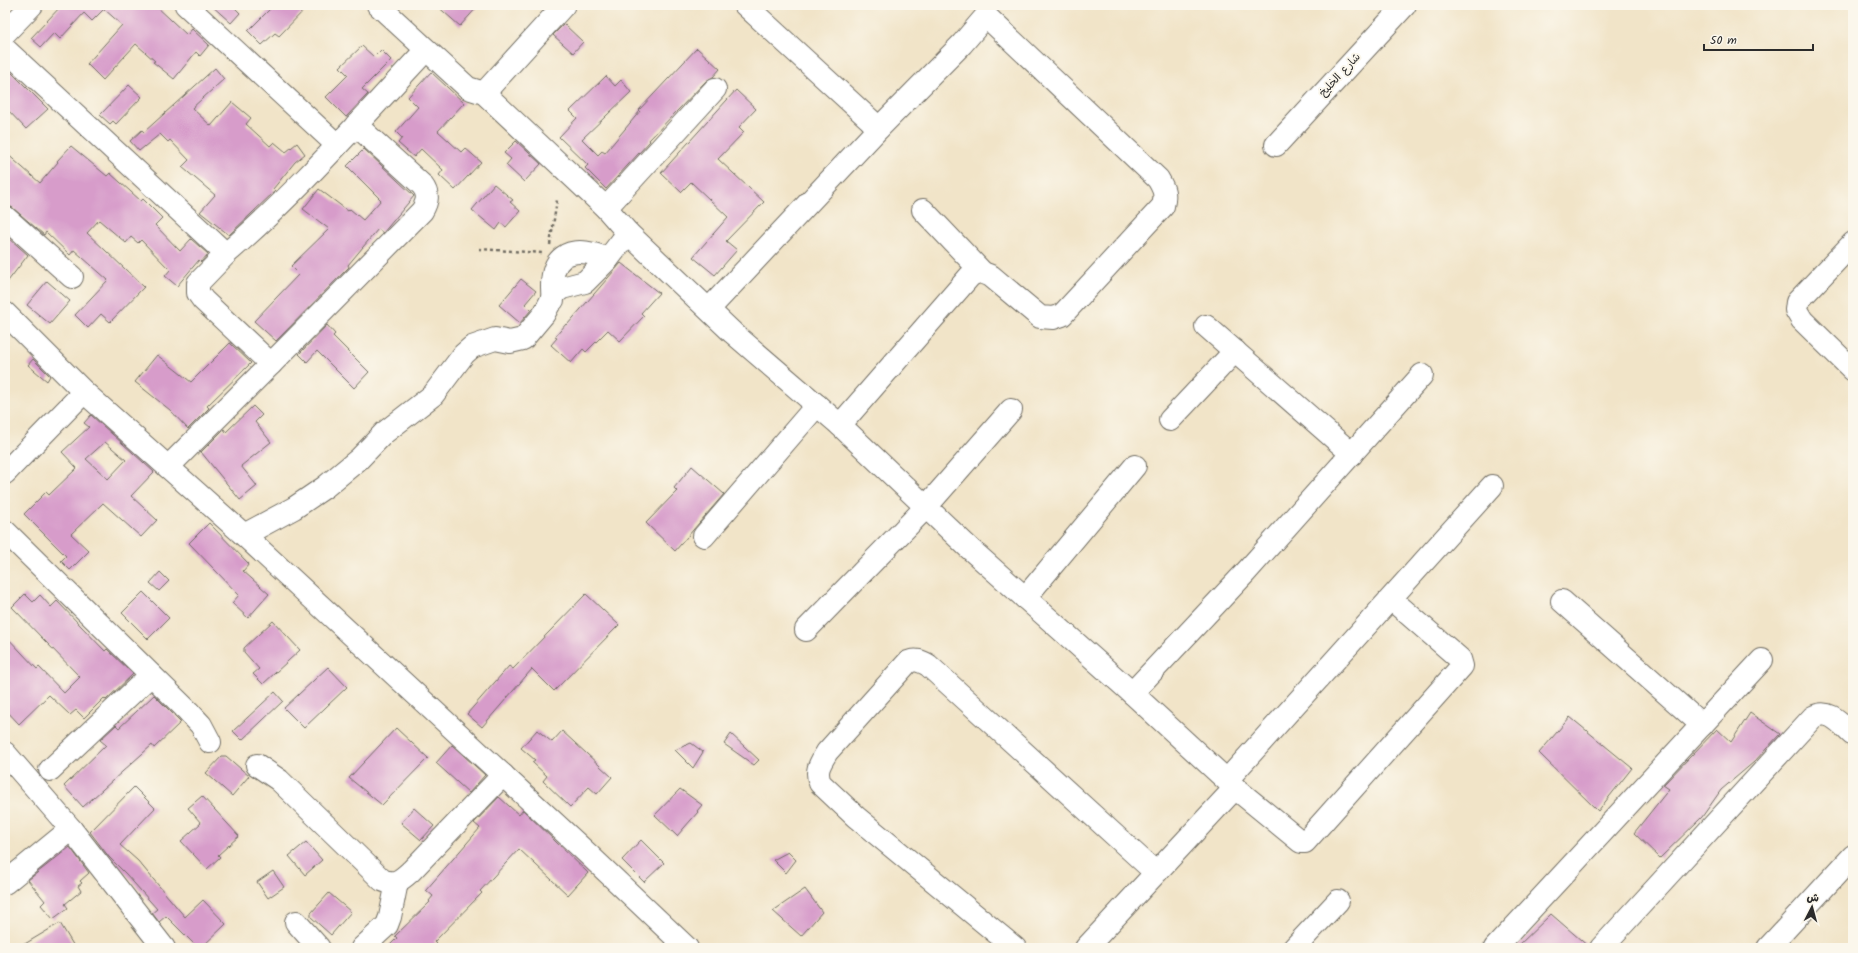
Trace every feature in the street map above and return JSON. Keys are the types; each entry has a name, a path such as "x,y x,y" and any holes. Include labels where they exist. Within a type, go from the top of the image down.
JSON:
{"street":[{"path":"5,33 32,5"},
{"path":"186,5 337,145"},
{"path":"378,5 468,88 484,93 606,208 628,233 733,333 840,425 1025,598 1231,784 1298,841 1305,842 1462,666 1460,659 1390,599"},
{"path":"484,93 564,5"},
{"path":"746,5 879,128"},
{"name":"شارع الخليخ","path":"1276,146 1405,5"},
{"path":"709,309 879,128 962,44 986,9 1158,179 1165,190 1166,197 1163,206 1062,316 1053,318 1040,317 991,276 982,272 923,210"},
{"path":"5,49 226,254"},
{"path":"271,364 203,300 198,294 198,283 337,145 426,50"},
{"path":"606,208 715,88"},
{"path":"168,467 422,211 427,202 426,190 422,185 356,125"},
{"path":"5,217 72,277"},
{"path":"244,535 294,508 330,483 358,460 384,433 432,395 464,354 472,347 495,339 510,342 523,339 544,314 553,300 555,293 562,288 585,282 608,259 628,233"},
{"path":"1853,243 1797,302 1796,310 1802,320 1853,370"},
{"path":"553,300 550,282 555,268 556,255 577,251 593,253 608,259"},
{"path":"840,425 970,276 976,272 982,272"},
{"path":"5,313 84,392 244,535 687,948"},
{"path":"1206,326 1352,454"},
{"path":"1170,420 1235,351"},
{"path":"1132,693 1246,572 1422,375"},
{"path":"5,473 84,392"},
{"path":"704,536 817,405"},
{"path":"806,630 926,507 1011,410"},
{"path":"1025,598 1135,466"},
{"path":"1086,948 1155,872 1390,599 1492,486"},
{"path":"5,531 201,725 210,742"},
{"path":"1562,601 1702,725"},
{"path":"1015,948 856,817 820,783 817,776 817,769 827,752 908,662 913,660 921,661 928,665 1155,872"},
{"path":"1495,948 1762,660"},
{"path":"50,770 151,675"},
{"path":"1601,948 1813,717 1828,714 1853,735"},
{"path":"5,753 71,829 164,948"},
{"path":"257,765 278,780 382,880 388,883 397,882 411,871 503,775"},
{"path":"5,882 71,829"},
{"path":"1768,948 1853,856"},
{"path":"362,948 387,925 397,882"},
{"path":"1294,948 1338,901"},
{"path":"296,922 319,948"}],"path":[{"path":"556,255 550,244 557,200"},
{"path":"479,249 556,255"}],"building":[{"path":"62,5 155,5 187,35 192,29 209,45 200,56 196,52 174,79 153,62 155,61 136,44 103,80 87,64 122,25 104,9 92,21 84,13 60,39 54,33 41,47 31,38"},
{"path":"211,5 232,5 240,13 231,23"},
{"path":"274,5 309,5 279,36 275,33 262,45 248,31"},
{"path":"436,5 479,5 460,26"},
{"path":"564,24 583,42 573,53 553,35"},
{"path":"362,46 374,57 381,50 391,60 362,89 368,94 346,117 326,97 348,75 340,67"},
{"path":"697,48 720,69 713,77 706,81 649,140 650,141 606,189 585,168 588,165 559,137 577,118 570,111 606,76 615,86 621,80 631,92 582,139 598,155 602,151 605,153 640,111 639,110"},
{"path":"6,67 48,109 26,129 5,107"},
{"path":"215,68 224,79 192,108 211,126 232,102 251,118 246,124 270,146 274,142 286,152 297,143 305,154 295,162 273,189 275,191 229,235 200,212 215,195 182,167 189,160 170,140 168,142 160,134 139,151 130,141 142,130 144,132"},
{"path":"431,72 464,103 438,131 461,152 465,148 481,162 455,190 439,175 443,170 421,149 414,157 398,143 402,138 396,132 418,107 408,97"},
{"path":"129,85 142,97 116,124 113,121 110,124 100,115"},
{"path":"736,90 756,109 739,127 744,132 718,159 764,202 726,241 737,250 715,275 693,257 728,217 691,182 681,192 661,173"},
{"path":"516,141 541,164 524,182 506,165 511,159 504,153"},
{"path":"71,146 107,176 110,173 141,201 143,199 162,218 155,225 180,251 191,239 208,254 201,262 199,260 177,286 165,276 170,270 141,240 138,243 131,237 126,243 99,220 87,233 144,287 110,322 101,314 88,328 75,315 108,280 74,250 70,255 46,232 44,235 13,208 5,204 5,152 40,183"},
{"path":"364,149 414,196 383,233 378,229 348,265 349,267 276,341 254,321 299,274 291,266 329,229 303,209 319,189 348,211 350,209 363,220 381,200 347,166"},
{"path":"494,184 513,200 510,202 520,211 506,227 501,223 496,230 472,210"},
{"path":"9,238 28,255 5,285 5,243"},
{"path":"621,263 659,293 641,313 644,316 620,341 608,330 586,352 583,349 571,363 551,345 557,338 555,337"},
{"path":"521,279 536,291 525,304 531,310 520,323 499,305"},
{"path":"47,281 70,301 50,324 27,305"},
{"path":"327,325 335,334 333,336 369,372 354,388 317,351 307,362 299,354"},
{"path":"230,343 251,363 207,406 209,408 188,429 170,410 135,382 157,355 191,382"},
{"path":"33,359 50,376 47,381 28,365"},
{"path":"253,406 262,415 255,422 271,442 241,466 257,486 240,500 201,452 224,429 226,432"},
{"path":"91,415 154,472 131,496 157,520 141,537 103,503 71,534 89,551 70,570 61,561 66,556 24,514 46,492 49,495 77,468 62,452 89,427 84,423","holes":["105,442 126,460 108,479 86,459"]},
{"path":"692,466 724,494 675,551 646,523 677,491 674,488"},
{"path":"209,523 249,564 243,571 269,594 248,618 232,603 239,595 189,543"},
{"path":"160,572 169,581 159,591 150,583"},
{"path":"143,592 169,618 148,639 122,613"},
{"path":"25,594 33,602 40,595 51,607 57,601 105,651 107,649 133,674 106,700 104,698 84,718 76,710 70,715 49,695 19,724 5,709 5,635 37,669 39,667 64,693 80,677 12,607"},
{"path":"586,594 619,625 554,691 532,669 482,727 467,714 509,666 513,669"},
{"path":"273,621 300,650 263,684 253,674 259,669 244,652 244,648"},
{"path":"328,667 347,687 304,728 284,708"},
{"path":"275,692 283,701 242,740 233,731"},
{"path":"154,695 181,722 154,748 152,745 83,807 64,786 106,745 100,740 116,725 119,728"},
{"path":"1750,713 1780,734 1754,762 1721,790 1702,817 1660,858 1634,833 1669,789 1663,785 1717,729 1731,742"},
{"path":"1570,717 1632,768 1598,811 1539,753"},
{"path":"396,728 428,758 382,805 349,778"},
{"path":"537,730 552,742 562,731 612,777 597,794 589,787 570,807 543,781 547,776 532,762 535,760 521,748"},
{"path":"731,734 759,760 754,765 724,744"},
{"path":"691,743 703,752 693,768 675,750"},
{"path":"452,745 485,775 469,793 436,763"},
{"path":"222,756 226,756 249,776 232,796 206,773"},
{"path":"134,787 155,808 120,845 138,861 185,917 203,900 226,924 201,948 198,948 166,916 159,922 152,913 157,909 109,857 90,832"},
{"path":"680,789 702,805 697,811 698,812 677,836 655,815"},
{"path":"202,796 239,836 218,855 220,857 207,869 181,841 201,823 188,808"},
{"path":"499,797 519,815 523,810 588,873 568,895 519,849 480,891 482,893 434,942 440,948 387,948 397,938 395,936 430,902 429,901 433,896 426,890 480,828 474,823"},
{"path":"414,808 434,826 421,840 401,823"},
{"path":"641,840 664,863 644,882 622,860"},
{"path":"306,842 322,860 305,875 289,856"},
{"path":"70,847 89,873 80,881 82,883 78,886 81,891 65,904 68,908 53,919 41,905 45,901 28,880"},
{"path":"788,852 796,860 786,873 773,860"},
{"path":"273,871 284,887 268,898 257,882"},
{"path":"805,889 822,912 801,936 773,911"},
{"path":"329,893 351,912 331,935 311,917 311,913"},
{"path":"1551,914 1589,947 1589,948 1516,948"},
{"path":"60,923 75,948 18,948"}]}
